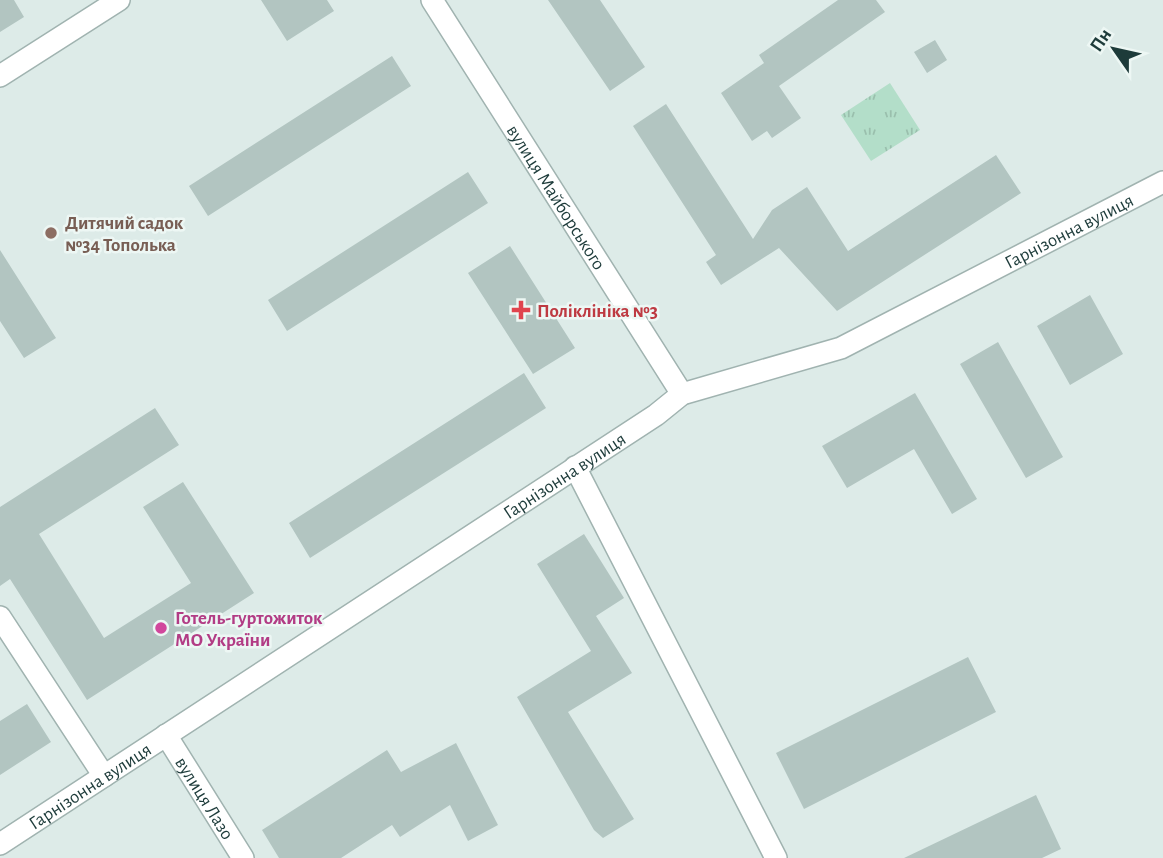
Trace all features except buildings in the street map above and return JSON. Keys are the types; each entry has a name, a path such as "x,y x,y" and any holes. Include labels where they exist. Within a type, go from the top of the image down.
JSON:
{"street":[{"path":"0,76 119,0"},
{"name":"вулиця Майборського","path":"432,0 682,394"},
{"name":"Гарнізонна вулиця","path":"0,844 656,415 682,394 841,348 1163,181"},
{"path":"575,467 776,858"},
{"path":"0,617 104,776"},
{"name":"вулиця Лазо","path":"166,735 243,858"}],"green space":[{"path":"890,83 920,130 871,161 841,115"}],"place":[{"name":"Дитячий садок №34 Тополька","path":"51,233"},
{"name":"Поліклініка №3","path":"521,310"},
{"name":"Готель-гуртожиток МО України","path":"161,628"}]}
